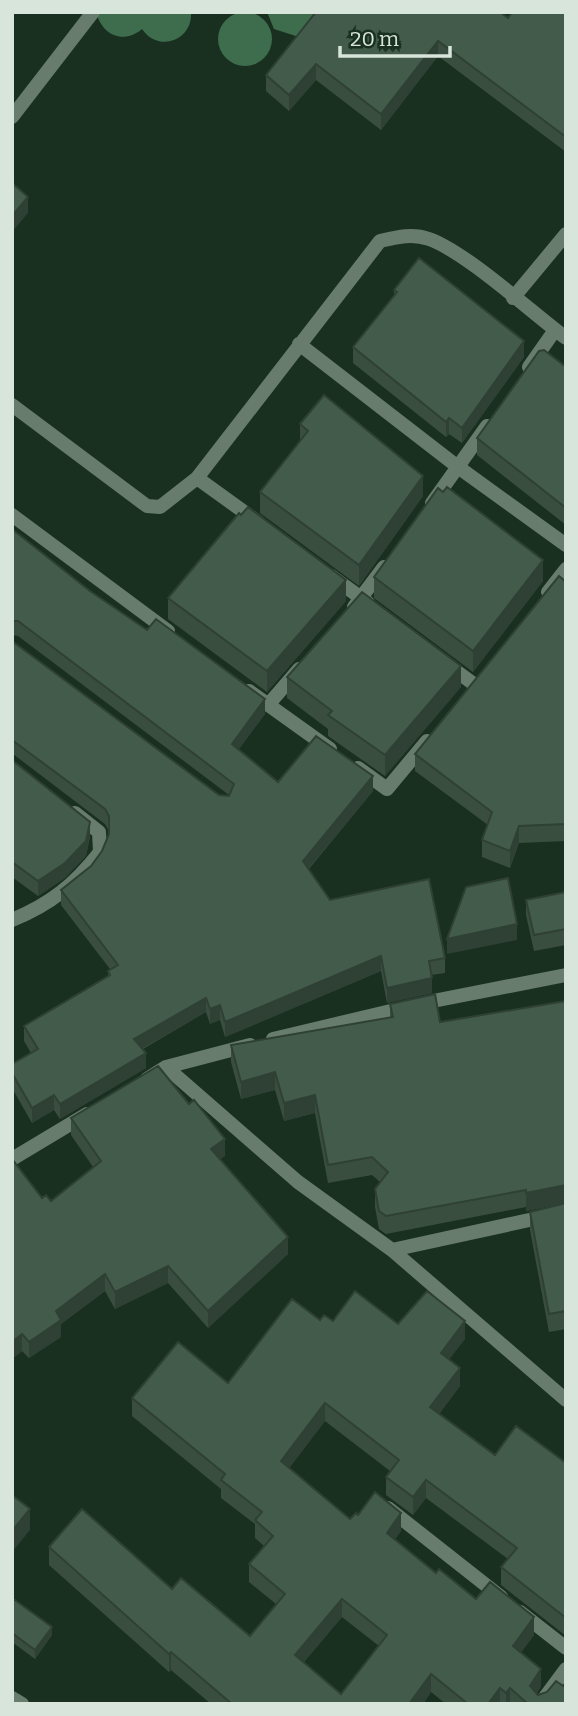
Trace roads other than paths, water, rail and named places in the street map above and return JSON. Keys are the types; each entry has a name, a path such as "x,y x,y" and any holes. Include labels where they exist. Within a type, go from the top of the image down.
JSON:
{"street":[{"path":"12,117 93,12"},
{"path":"513,298 566,234"},
{"path":"12,405 146,506 160,507 197,478 380,241 407,235 428,239 451,250 560,334 523,376"},
{"path":"299,344 458,467 566,545"},
{"path":"426,511 499,410"},
{"path":"197,478 274,534"},
{"path":"12,515 179,639"},
{"path":"345,617 394,554"},
{"path":"318,566 382,614"},
{"path":"541,601 566,569"},
{"path":"434,653 475,685"},
{"path":"268,705 310,656"},
{"path":"234,681 387,789 440,726"},
{"path":"12,920 45,906 83,874 100,852 99,832 66,806"},
{"path":"131,1088 166,1068 322,1026 566,975"},
{"path":"166,1068 298,1182 392,1250 566,1401"},
{"path":"12,1159 95,1110"},
{"path":"392,1250 566,1212"},
{"path":"375,1498 566,1648"},
{"path":"540,1704 566,1669"},
{"path":"12,1698 22,1704"}]}
